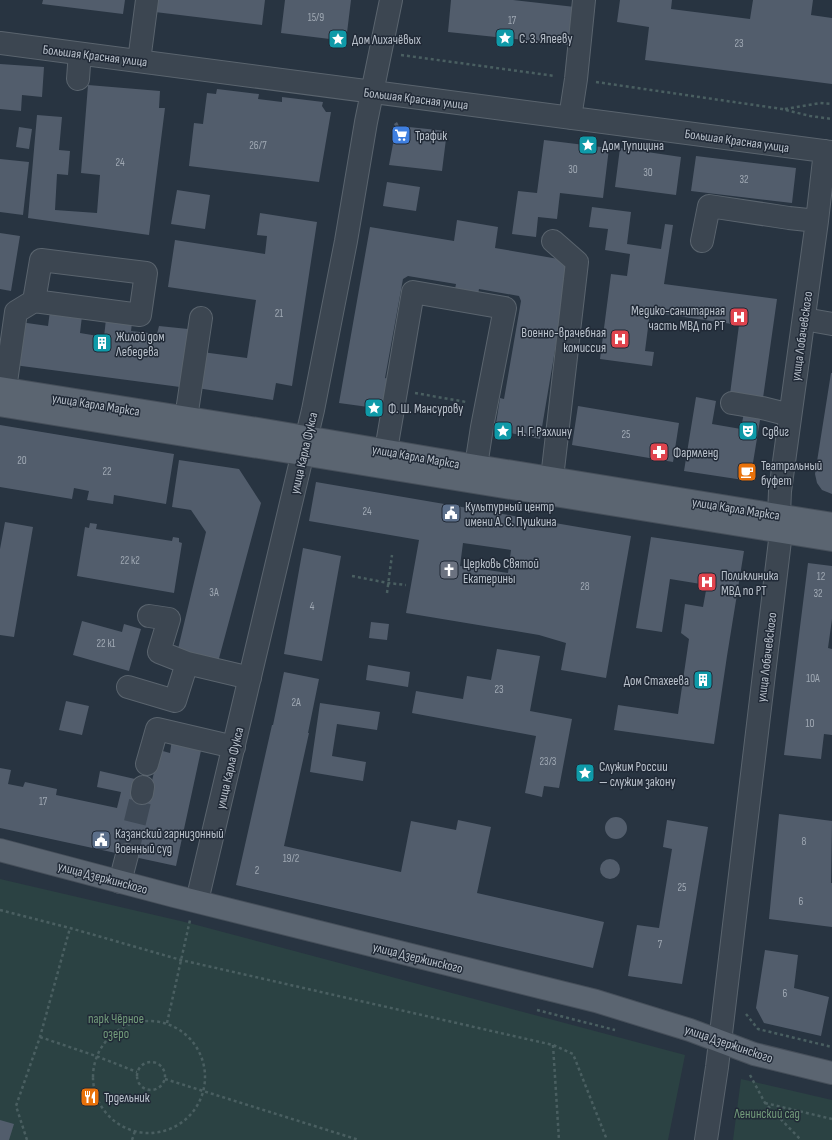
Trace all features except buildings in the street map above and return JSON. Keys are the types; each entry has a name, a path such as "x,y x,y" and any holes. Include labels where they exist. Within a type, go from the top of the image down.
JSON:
{"main road":[{"name":"улица Карла Маркса","path":"2,394 305,446 780,523 832,524"},
{"name":"улица Карла Маркса","path":"2,394 186,418 305,446 386,450 552,478 780,523 832,540"},
{"name":"улица Дзержинского","path":"0,850 120,882 596,1001 683,1028 754,1054 832,1073"}],"street":[{"path":"139,61 147,0"},
{"name":"улица Карла Фукса","path":"197,901 305,446 346,241 390,0"},
{"path":"570,118 576,79 584,0"},
{"name":"Большая Красная улица","path":"0,43 828,152"},
{"path":"78,80 79,65 82,54"},
{"name":"улица Лобачевского","path":"706,1140 720,1041 780,523 780,490 828,152"},
{"path":"702,241 709,206 817,221"},
{"path":"552,478 577,262 553,241"},
{"path":"2,394 11,354 16,312 34,301 140,315 146,273 41,260 34,301"},
{"path":"386,450 413,292 505,308 476,466"},
{"path":"186,418 201,318"},
{"path":"804,319 832,324"},
{"path":"732,403 790,415"},
{"path":"149,616 169,619 159,652 187,663 250,678"},
{"path":"128,687 175,701 187,663"},
{"path":"146,764 157,729 234,747"},
{"path":"120,882 127,855"}],"path":[{"path":"395,55 576,79 782,109 810,116 832,119"},
{"path":"782,109 820,103 832,104"},
{"path":"397,390 486,405"},
{"path":"386,593 392,554"},
{"path":"352,576 406,585"},
{"path":"0,910 70,928 181,960 553,1045 573,1054 607,1140"},
{"path":"167,1023 189,923"},
{"path":"27,1140 16,1106 40,1037 70,928"},
{"path":"746,1014 758,1029 832,1046"},
{"path":"146,1021 167,1023 180,1030 193,1041 202,1057 206,1074 204,1091 197,1107 185,1120 170,1129 152,1133 135,1131 119,1124 110,1116 97,1097 93,1080 96,1056 102,1046 114,1033 129,1024 146,1021"},
{"path":"40,1037 137,1072"},
{"path":"553,1045 559,1140"},
{"path":"137,1072 144,1064 155,1062 163,1068 165,1079"},
{"path":"137,1072 139,1082 147,1089 158,1087 165,1079"},
{"path":"750,1075 765,1103 801,1140"},
{"path":"165,1079 359,1140"},
{"path":"765,1103 832,1119"},
{"path":"132,1140 135,1131"}],"green space":[{"name":"парк Чёрное озеро","path":"0,879 189,923 685,1055 668,1140 0,1140"},
{"name":"Ленинский сад","path":"741,1079 832,1100 832,1140 733,1140"}],"tunnel":[{"path":"127,855 142,793"}],"place":[{"name":"С. З. Япееву","path":"505,38"},
{"name":"Дом Лихачёвых","path":"338,39"},
{"name":"Трафик","path":"401,135"},
{"name":"Дом Тупицина","path":"588,145"},
{"name":"Медико-санитарная часть МВД по РТ","path":"739,317"},
{"name":"Военно-врачебная комиссия","path":"620,339"},
{"name":"Жилой дом Лебедева","path":"102,343"},
{"name":"Ф. Ш. Мансурову","path":"374,408"},
{"name":"Н. Г. Рахлину","path":"503,431"},
{"name":"Сдвиг","path":"748,431"},
{"name":"Фармленд","path":"659,452"},
{"name":"Театральный буфет","path":"747,472"},
{"name":"Культурный центр имени А. С. Пушкина","path":"451,513"},
{"name":"Церковь Святой Екатерины","path":"449,570"},
{"name":"Поликлиника МВД по РТ","path":"707,582"},
{"name":"Дом Стахеева","path":"703,680"},
{"name":"Служим России — служим закону","path":"585,773"},
{"name":"Казанский гарнизонный военный суд","path":"101,840"},
{"name":"Трдельник","path":"90,1097"}]}
